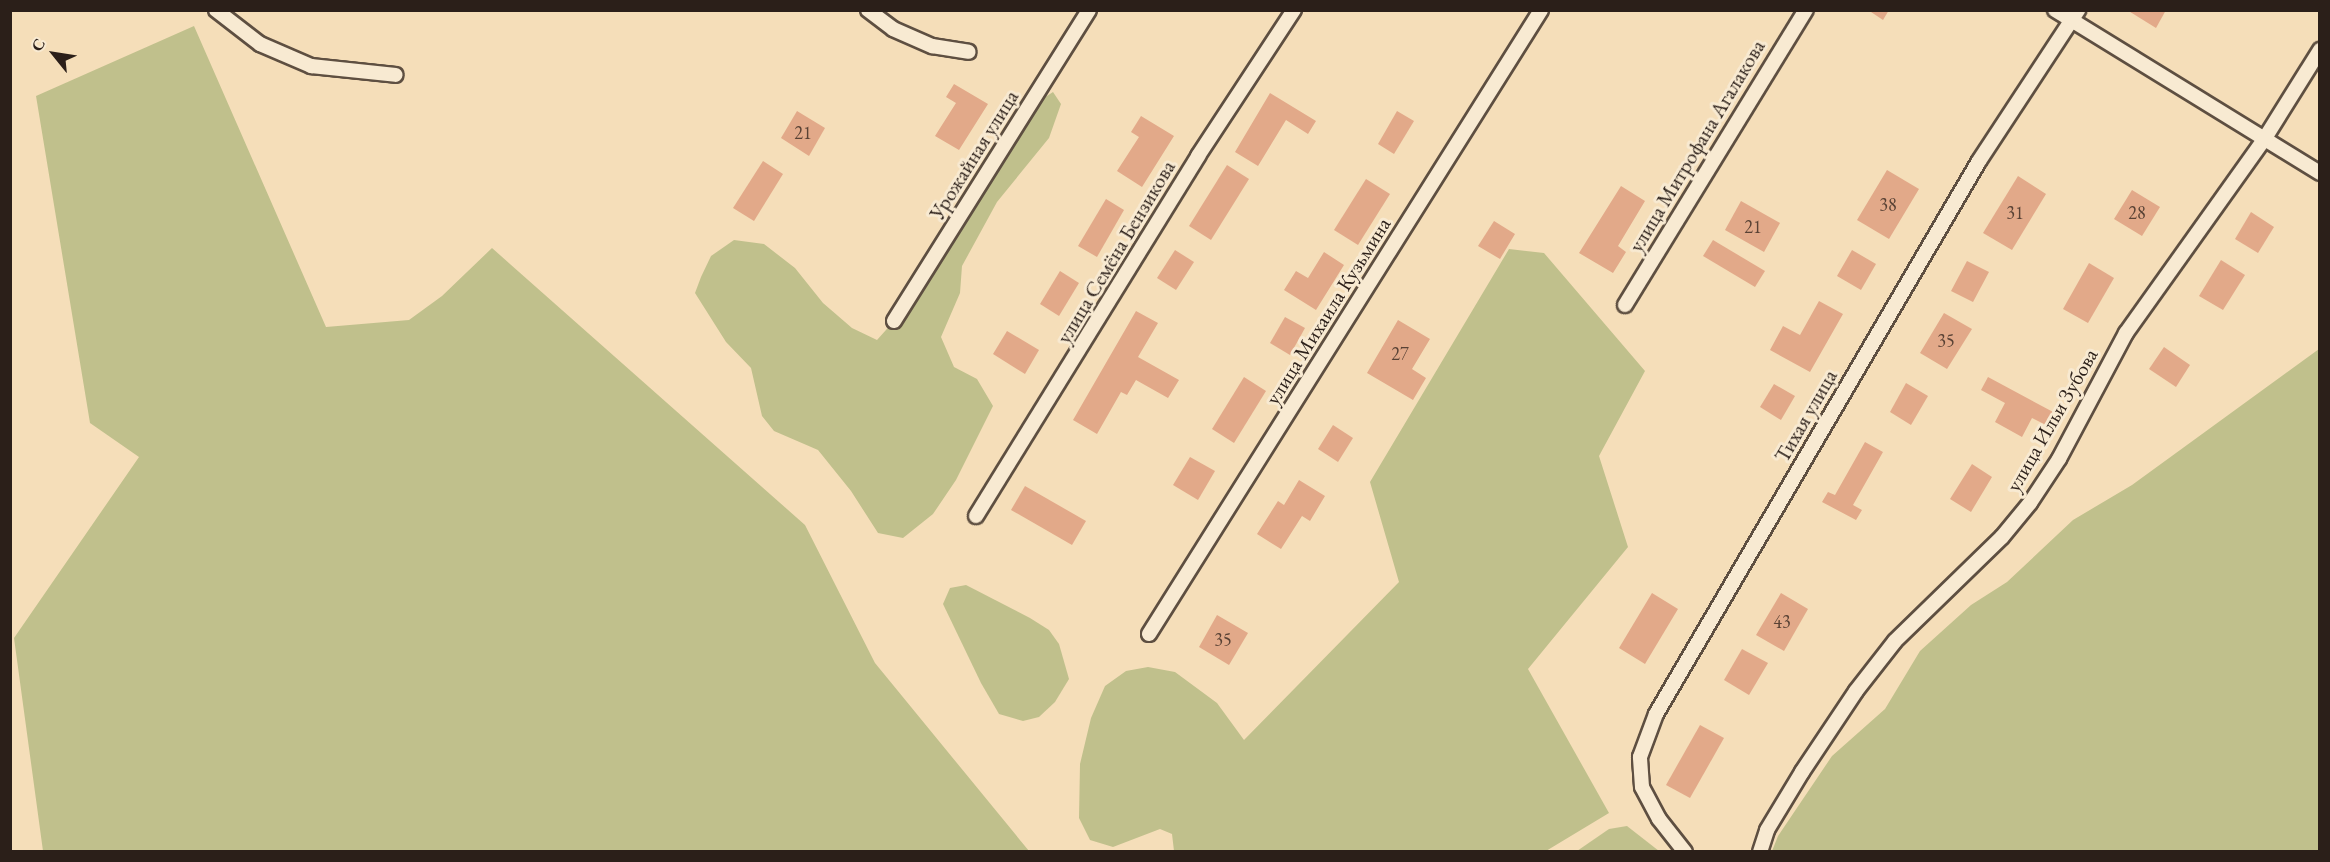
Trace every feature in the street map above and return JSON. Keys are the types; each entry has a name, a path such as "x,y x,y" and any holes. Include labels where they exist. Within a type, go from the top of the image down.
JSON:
{"street":[{"path":"216,10 260,44 311,66 396,75"},
{"path":"868,10 893,29 932,46 969,52"},
{"name":"Урожайная улица","path":"894,321 1089,10"},
{"name":"улица Семёна Бензикова","path":"976,516 1198,156 1294,10"},
{"name":"улица Михаила Кузьмина","path":"1149,634 1541,10"},
{"name":"улица Митрофана Агалакова","path":"1625,305 1806,10"},
{"path":"2055,10 2074,15 2319,173"},
{"name":"Тихая улица","path":"1685,852 1659,819 1642,787 1640,757 1656,714 1979,161 2074,15"},
{"name":"улица Ильи Зубова","path":"1760,852 1767,830 1802,772 1895,641 2002,537 2030,503 2059,459 2126,333 2265,138 2319,50"}],"green space":[{"path":"194,26 326,327 409,320 442,296 492,248 805,525 875,663 1029,851 43,851 14,638 139,457 90,423 36,96"},
{"path":"1053,92 1061,104 1049,138 997,202 962,266 960,293 941,337 954,367 977,379 993,406 956,480 933,514 903,538 878,533 851,491 818,450 774,431 762,416 751,368 726,342 695,293 701,277 711,256 734,240 764,244 795,268 823,303 852,328 877,340 894,321 1027,109"},
{"path":"1509,249 1544,253 1645,371 1599,456 1628,547 1528,669 1609,813 1546,851 1174,851 1172,834 1160,829 1113,847 1090,840 1079,818 1080,764 1091,718 1105,686 1126,671 1148,667 1175,672 1217,703 1244,740 1399,582 1370,482"},
{"path":"2319,349 2319,851 1772,851 1778,836 1832,756 1885,709 1920,651 1971,605 2007,582 2073,520 2132,485"},
{"path":"966,585 1049,630 1059,644 1069,679 1055,702 1039,717 1023,721 999,714 981,683 943,604 950,588"},
{"path":"1627,826 1659,851 1577,851 1609,829"}],"building":[{"path":"1868,10 1889,10 1883,20"},
{"path":"2127,10 2166,10 2156,28"},
{"path":"954,84 988,104 959,150 935,136 956,103 946,97"},
{"path":"1270,93 1316,121 1308,134 1286,120 1258,166 1235,152"},
{"path":"797,111 825,128 809,156 781,138"},
{"path":"1397,111 1414,121 1394,154 1378,144"},
{"path":"1141,116 1174,136 1142,187 1117,171 1139,137 1131,132"},
{"path":"763,161 783,174 754,221 733,208"},
{"path":"1227,165 1249,179 1211,240 1189,226"},
{"path":"1887,170 1919,189 1889,239 1857,220"},
{"path":"2018,176 2046,194 2012,250 1983,233"},
{"path":"1366,179 1390,194 1358,245 1334,230"},
{"path":"1621,186 1645,201 1618,246 1626,252 1613,273 1579,253"},
{"path":"2132,190 2160,207 2142,236 2114,219"},
{"path":"1106,199 1124,210 1097,257 1078,246"},
{"path":"1741,201 1780,223 1764,252 1725,230"},
{"path":"2251,212 2274,227 2258,253 2235,239"},
{"path":"1494,221 1515,234 1500,259 1478,246"},
{"path":"1713,240 1765,271 1755,287 1703,256"},
{"path":"1175,250 1194,262 1176,290 1157,278"},
{"path":"1852,250 1876,264 1861,290 1837,276"},
{"path":"1324,252 1344,265 1316,310 1284,290 1296,271 1308,278"},
{"path":"2221,260 2245,275 2223,310 2199,296"},
{"path":"1967,261 1989,272 1973,302 1951,291"},
{"path":"2089,263 2114,278 2088,323 2063,309"},
{"path":"1060,271 1079,283 1059,316 1040,304"},
{"path":"1819,301 1843,314 1810,372 1770,350 1783,326 1800,335"},
{"path":"1136,311 1158,323 1138,357 1179,380 1168,398 1136,380 1127,395 1121,392 1097,434 1073,420"},
{"path":"1944,313 1972,329 1947,369 1920,353"},
{"path":"1285,317 1305,328 1290,355 1270,343"},
{"path":"1398,320 1430,339 1412,369 1426,378 1413,400 1367,373"},
{"path":"1007,331 1039,350 1025,374 993,354"},
{"path":"2164,347 2190,365 2176,387 2149,369"},
{"path":"1244,377 1266,391 1234,443 1212,429"},
{"path":"1988,377 2055,413 2048,426 2032,418 2022,437 1995,422 2005,403 1981,390"},
{"path":"1906,383 1928,396 1911,425 1890,412"},
{"path":"1774,384 1795,396 1781,420 1760,407"},
{"path":"1333,425 1353,438 1338,462 1318,449"},
{"path":"1865,442 1883,452 1853,505 1862,510 1856,520 1822,502 1828,492 1835,495"},
{"path":"1190,457 1215,471 1198,500 1173,485"},
{"path":"1972,464 1992,477 1971,512 1950,499"},
{"path":"1299,480 1325,496 1310,521 1302,516 1281,549 1257,534 1278,501 1284,505"},
{"path":"1025,486 1086,521 1072,545 1011,510"},
{"path":"1652,593 1678,609 1645,664 1619,648"},
{"path":"1781,593 1808,609 1784,651 1756,635"},
{"path":"1217,615 1248,633 1229,665 1199,647"},
{"path":"1742,649 1768,663 1749,695 1724,680"},
{"path":"1700,725 1724,738 1690,798 1666,785"}]}
